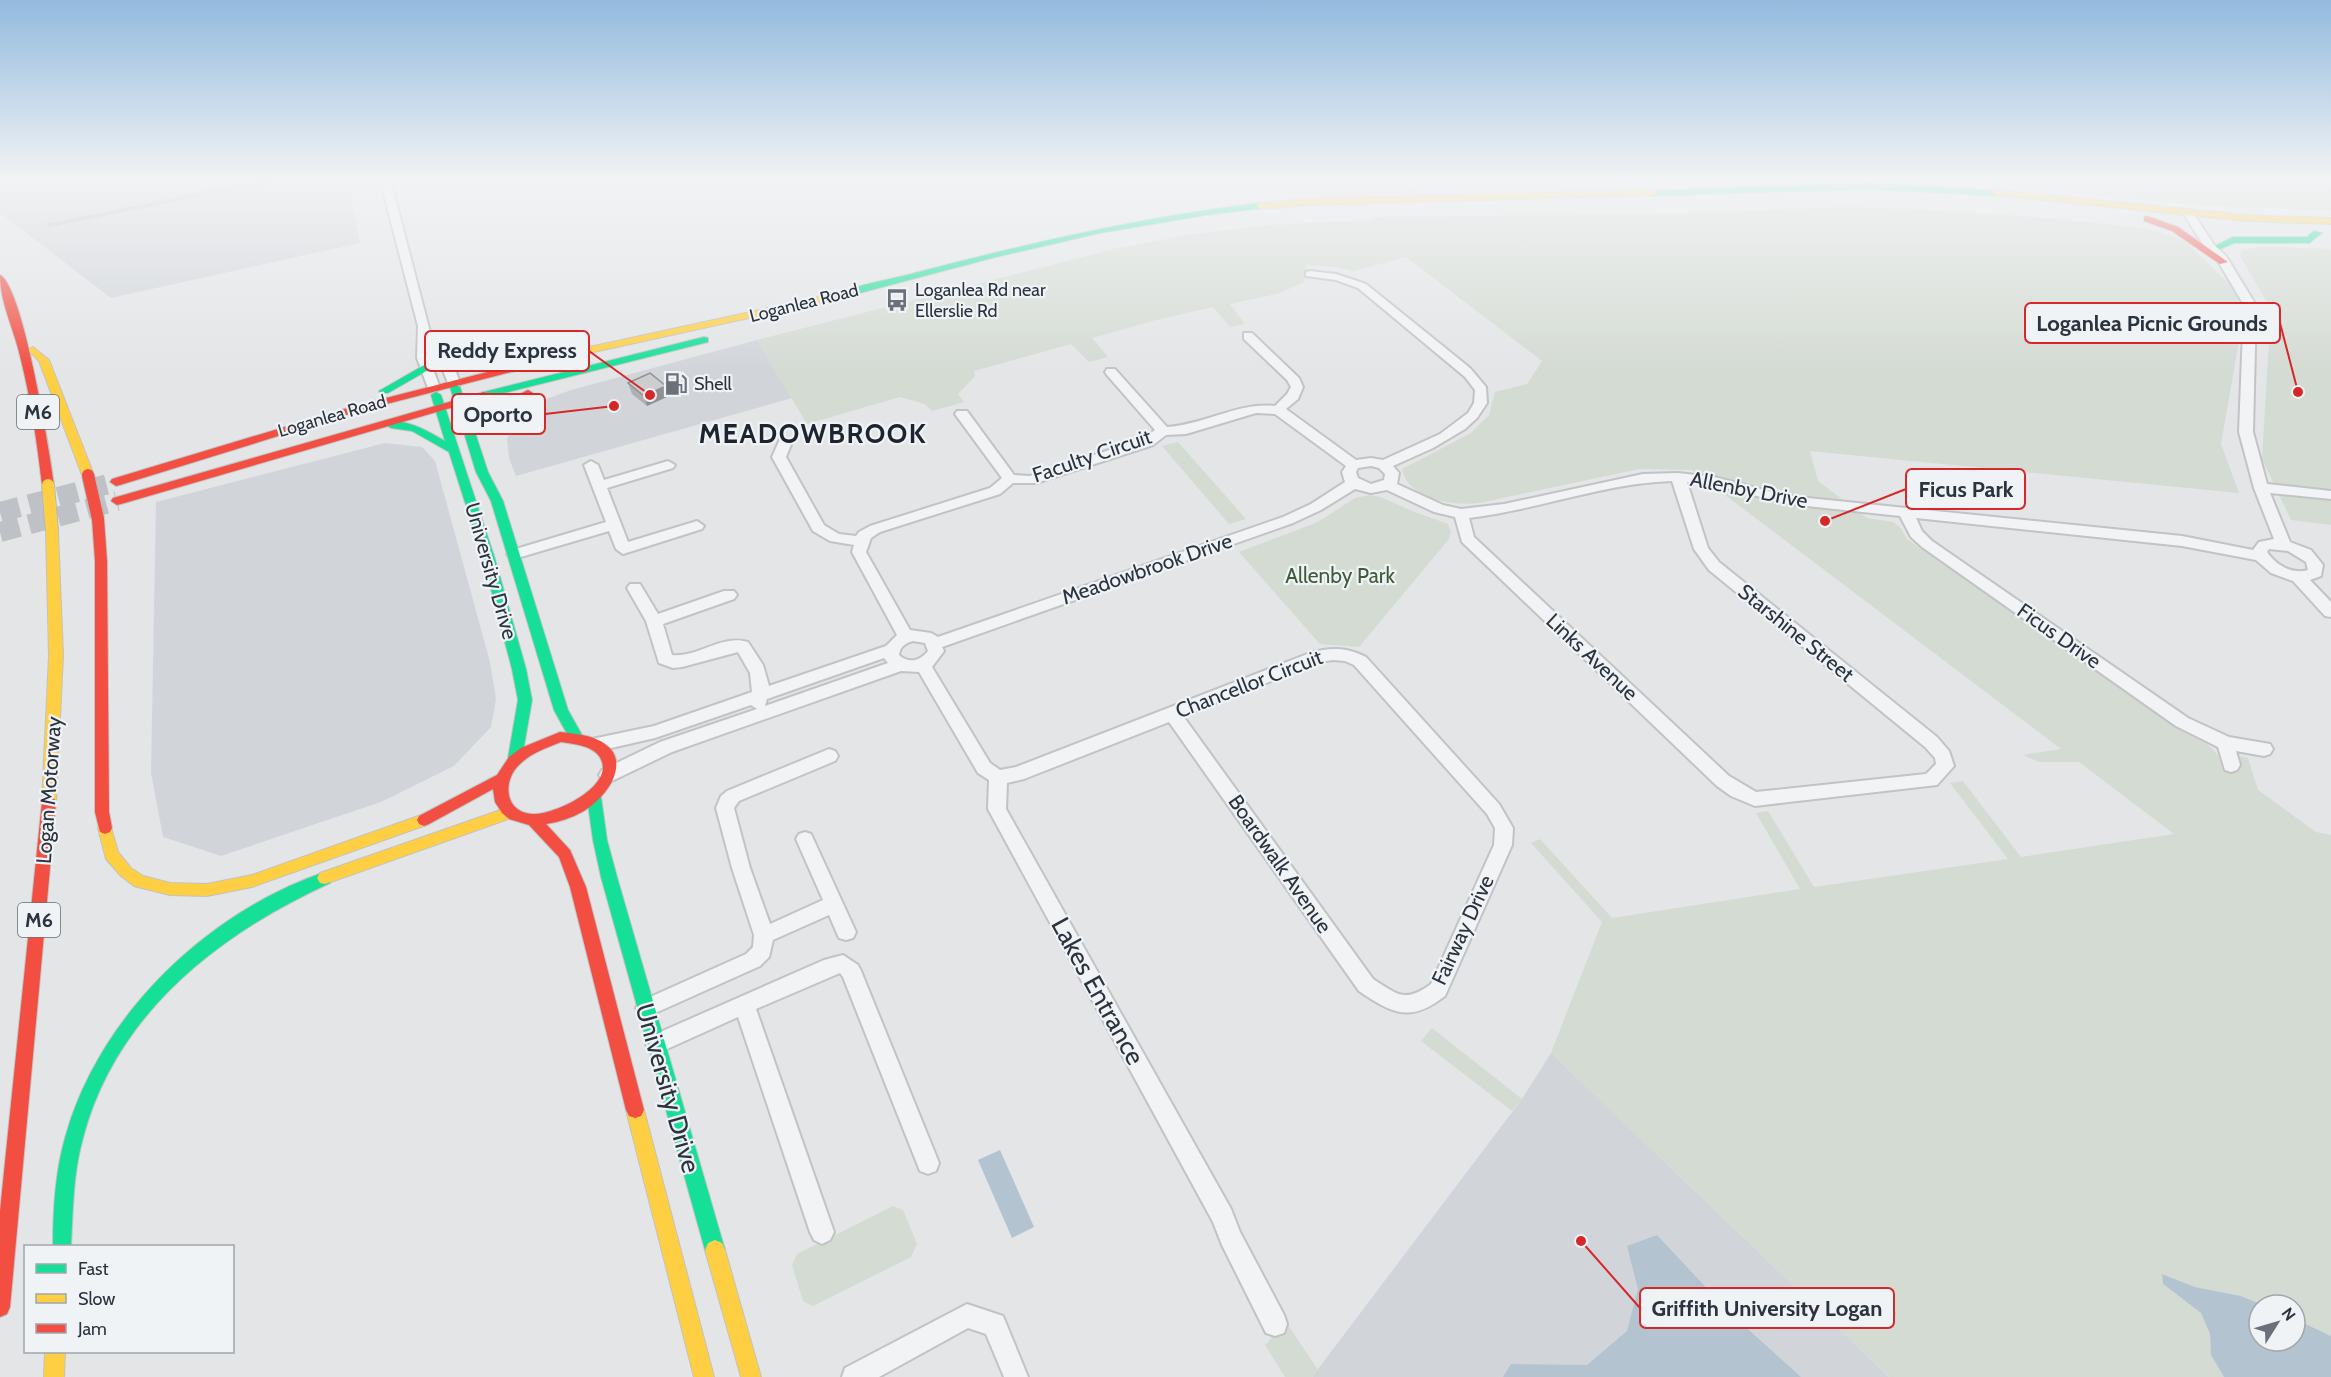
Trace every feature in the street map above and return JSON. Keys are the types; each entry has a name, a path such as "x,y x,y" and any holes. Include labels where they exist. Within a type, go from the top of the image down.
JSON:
{"main road":[{"name":"Loganlea Road","path":"116,482 355,409 434,388 586,349 773,312 1043,243"},
{"path":"2200,243 2221,254 2230,243"},
{"name":"Loganlea Road","path":"752,329 925,285 1070,252"},
{"name":"Logan Motorway","path":"0,278 13,309 34,390 48,485 52,531 56,656 49,801 0,1307"},
{"name":"Loganlea Road","path":"117,501 440,407 563,374 722,336"},
{"path":"22,340 44,360 88,475 98,519 101,561 102,812 111,855 126,872 139,881 170,890 225,888 252,881 429,818 500,779"},
{"path":"439,342 475,366 498,372"},
{"path":"355,409 426,367"},
{"path":"468,432 484,416 563,374"},
{"name":"University Drive","path":"454,383 482,472 497,501 561,710 576,737"},
{"name":"University Drive","path":"434,388 489,559 523,686 524,713 515,758"},
{"path":"379,425 416,428 452,449"},
{"path":"576,737 598,744 606,752 610,763 608,775 594,797 567,814 534,821 520,819 500,804 497,792 500,779 515,758 544,741 576,737"},
{"name":"University Drive","path":"594,797 609,877 752,1377"},
{"path":"62,1245 70,1152 90,1091 128,1027 178,971 240,922 302,888 509,813"},
{"name":"University Drive","path":"534,821 565,854 578,887 704,1377"},
{"path":"54,1377 55,1353"}],"street":[{"path":"402,243 424,326 423,358 434,388"},
{"path":"2208,243 2210,247 2221,254 2250,305 2246,432 2261,488 2284,545"},
{"path":"1310,274 1341,277 1362,286 1460,366 1475,380 1481,390 1478,409 1464,426 1384,465"},
{"path":"424,326 439,342 454,383"},
{"path":"1248,336 1293,378 1297,387 1293,396 1278,410 1353,465"},
{"path":"1111,372 1163,431"},
{"name":"Faculty Circuit","path":"860,542 864,536 875,529 995,491 1010,478 1031,480 1148,442 1163,431 1186,430 1255,410 1278,410"},
{"path":"962,414 1010,478"},
{"path":"785,442 779,457 818,528 835,538 860,542 859,552 906,637"},
{"path":"1365,462 1384,465 1389,469 1392,477 1387,485 1367,488 1354,483 1349,476 1353,465 1365,462"},
{"path":"591,465 623,549 697,526"},
{"path":"598,486 668,465"},
{"name":"Allenby Drive","path":"1387,485 1439,509 1461,514 1504,509 1643,478 1678,477 1714,481 1788,500 2182,541 2261,556"},
{"name":"Starshine Street","path":"1678,477 1701,549 1713,566 1931,742 1943,756 1945,766 1931,780 1755,799 1737,791"},
{"name":"Meadowbrook Drive","path":"935,644 1288,520 1316,507 1354,483"},
{"path":"2261,488 2331,495"},
{"name":"Ficus Drive","path":"1906,513 1916,534 1927,544 2182,722 2226,743 2264,749"},
{"name":"Links Avenue","path":"1461,514 1467,539 1715,773 1737,791"},
{"path":"514,554 612,525"},
{"path":"2264,545 2284,545 2309,557 2324,569 2313,575 2297,576 2279,571 2261,556 2259,552 2264,545"},
{"path":"2297,576 2331,612"},
{"path":"635,588 654,621 664,659 672,663 682,662 723,647 742,646 747,651 760,680 762,696 753,715"},
{"path":"654,621 729,596"},
{"path":"921,635 931,639 935,644 934,657 923,665 908,667 896,657 899,640 906,637 921,635"},
{"name":"Chancellor Circuit","path":"998,777 1018,774 1316,657 1333,653 1349,654 1360,661 1454,765 1493,809 1504,828"},
{"path":"598,744 655,732 762,696 896,657"},
{"path":"608,775 666,747 753,715 896,657"},
{"path":"923,665 984,768 998,777"},
{"name":"Boardwalk Avenue","path":"1172,713 1366,986 1396,1005"},
{"path":"2226,743 2232,765"},
{"path":"646,1008 753,960 762,951 764,935 741,868 725,808 727,801 733,796 829,756"},
{"name":"Lakes Entrance","path":"998,777 997,809 1223,1217 1230,1237 1275,1324"},
{"name":"Fairway Drive","path":"1396,1005 1421,1004 1438,990 1503,845 1504,828"},
{"path":"806,839 846,932"},
{"path":"764,935 834,904"},
{"path":"656,1044 831,966 843,964 851,971 928,1163"},
{"path":"744,1005 822,1232"},
{"path":"863,1375 967,1316 994,1325 1016,1377"}],"shaded area":[{"path":"40,243 359,243 111,298"},
{"path":"757,340 792,398 516,476 509,458 507,439 513,425 528,411 549,398"},
{"path":"385,443 422,447 435,461 490,662 496,699 491,727 454,766 381,802 221,856 163,837 151,773 156,502"},
{"path":"1551,1053 1889,1377 1312,1377 1522,1099"}],"green space":[{"path":"1144,243 2188,244 2240,294 2243,318 2221,444 2239,493 1810,451 1818,481 1867,518 1893,522 1900,527 1907,539 2182,731 2210,747 2221,763 2240,768 2238,756 2248,758 2258,790 2316,832 2331,835 2331,1336 2307,1325 2307,1293 2247,1293 2247,1298 2195,1287 2162,1274 2163,1284 2201,1313 2210,1334 2211,1355 2224,1377 1889,1377 1551,1053 1602,922 1531,843 1540,839 1612,918 1800,889 1756,813 1768,811 1814,887 2008,859 1950,783 1963,781 2021,857 2174,834 2079,762 2039,762 2023,755 2061,749 1692,470 1639,469 1468,504 1433,499 1413,488 1402,469 1471,433 1489,415 1495,392 1527,384 1542,361 1406,257 1354,271 1306,265 1304,282 1280,293 1230,304 1245,324 1230,327 1213,307 1092,338 1108,357 1089,362 1071,344 974,371 975,376 958,394 964,402 932,411 925,404 900,397 807,424 757,340"},
{"path":"2266,247 2331,249 2331,525 2291,520 2262,459 2270,325 2268,304 2240,256 2242,251"},
{"path":"1178,442 1246,519 1229,524 1162,446"},
{"name":"Allenby Park","path":"1370,495 1448,524 1451,532 1449,539 1359,647 1320,644 1239,552 1318,522 1355,498"},
{"path":"1432,1028 1522,1099 1512,1111 1421,1041"},
{"path":"893,1206 903,1210 917,1244 911,1257 813,1306 803,1301 792,1265 797,1254"},
{"path":"1286,1322 1318,1370 1312,1377 1285,1377 1265,1345"}],"water":[{"path":"1000,1150 1034,1227 1012,1238 978,1160"},
{"path":"1657,1235 1730,1313 1801,1377 1503,1377 1511,1364 1587,1365 1627,1331 1638,1289 1627,1246"},
{"path":"2162,1274 2195,1287 2247,1298 2247,1353 2307,1353 2307,1325 2331,1336 2331,1377 2224,1377 2211,1355 2210,1334 2201,1313 2163,1284"}],"building":[{"path":"650,373 666,386 644,396 628,383"}],"tunnel":[{"path":"0,512 116,482"},
{"path":"0,532 117,501"}],"traffic: fast":[{"path":"837,296 1042,243"},
{"path":"2220,246 2226,243"},
{"path":"484,395 704,340"},
{"path":"439,342 475,366 498,372"},
{"path":"384,391 426,367"},
{"path":"455,387 482,472 497,501 561,710 576,737"},
{"path":"436,395 489,559 519,669 525,700 515,758"},
{"path":"391,425 415,428 452,449"},
{"path":"594,797 600,840 609,877 715,1250"},
{"path":"62,1245 64,1205 74,1137 89,1093 111,1052 138,1014 169,979 204,948 243,920 283,897 325,878"}],"traffic: slow":[{"path":"562,356 837,296"},
{"path":"33,350 44,360 88,475"},
{"path":"48,485 52,531"},
{"path":"49,802 56,656 52,531"},
{"path":"325,878 509,813"},
{"path":"105,828 111,855 126,872 139,881 170,889 207,890 252,881 424,820"},
{"path":"635,1110 704,1377"},
{"path":"715,1250 751,1377"},
{"path":"54,1377 55,1353"}],"traffic: jam":[{"path":"2196,243 2223,262"},
{"path":"0,278 25,354 41,432 48,485"},
{"path":"116,482 355,409 562,356"},
{"path":"468,432 484,416 528,393"},
{"path":"117,501 484,395"},
{"path":"88,475 98,519"},
{"path":"98,519 101,561 102,812 105,828"},
{"path":"560,737 588,741 604,751 610,765 606,780 595,795 578,807 557,817 534,820 514,815 507,809 500,793 503,775 514,760 532,748 560,737"},
{"path":"424,820 500,779"},
{"path":"0,1307 49,802"},
{"path":"534,821 565,854 578,887 635,1110"}],"place":[{"name":"Loganlea Rd near Ellerslie Rd","path":"897,300"},
{"name":"Shell","path":"676,384"},
{"name":"Loganlea Picnic Grounds","path":"2298,392"},
{"name":"Reddy Express","path":"650,395"},
{"name":"Oporto","path":"614,406"},
{"name":"Ficus Park","path":"1825,521"},
{"name":"Griffith University Logan","path":"1581,1241"}],"district":[{"name":"MEADOWBROOK","path":"813,434"}]}
